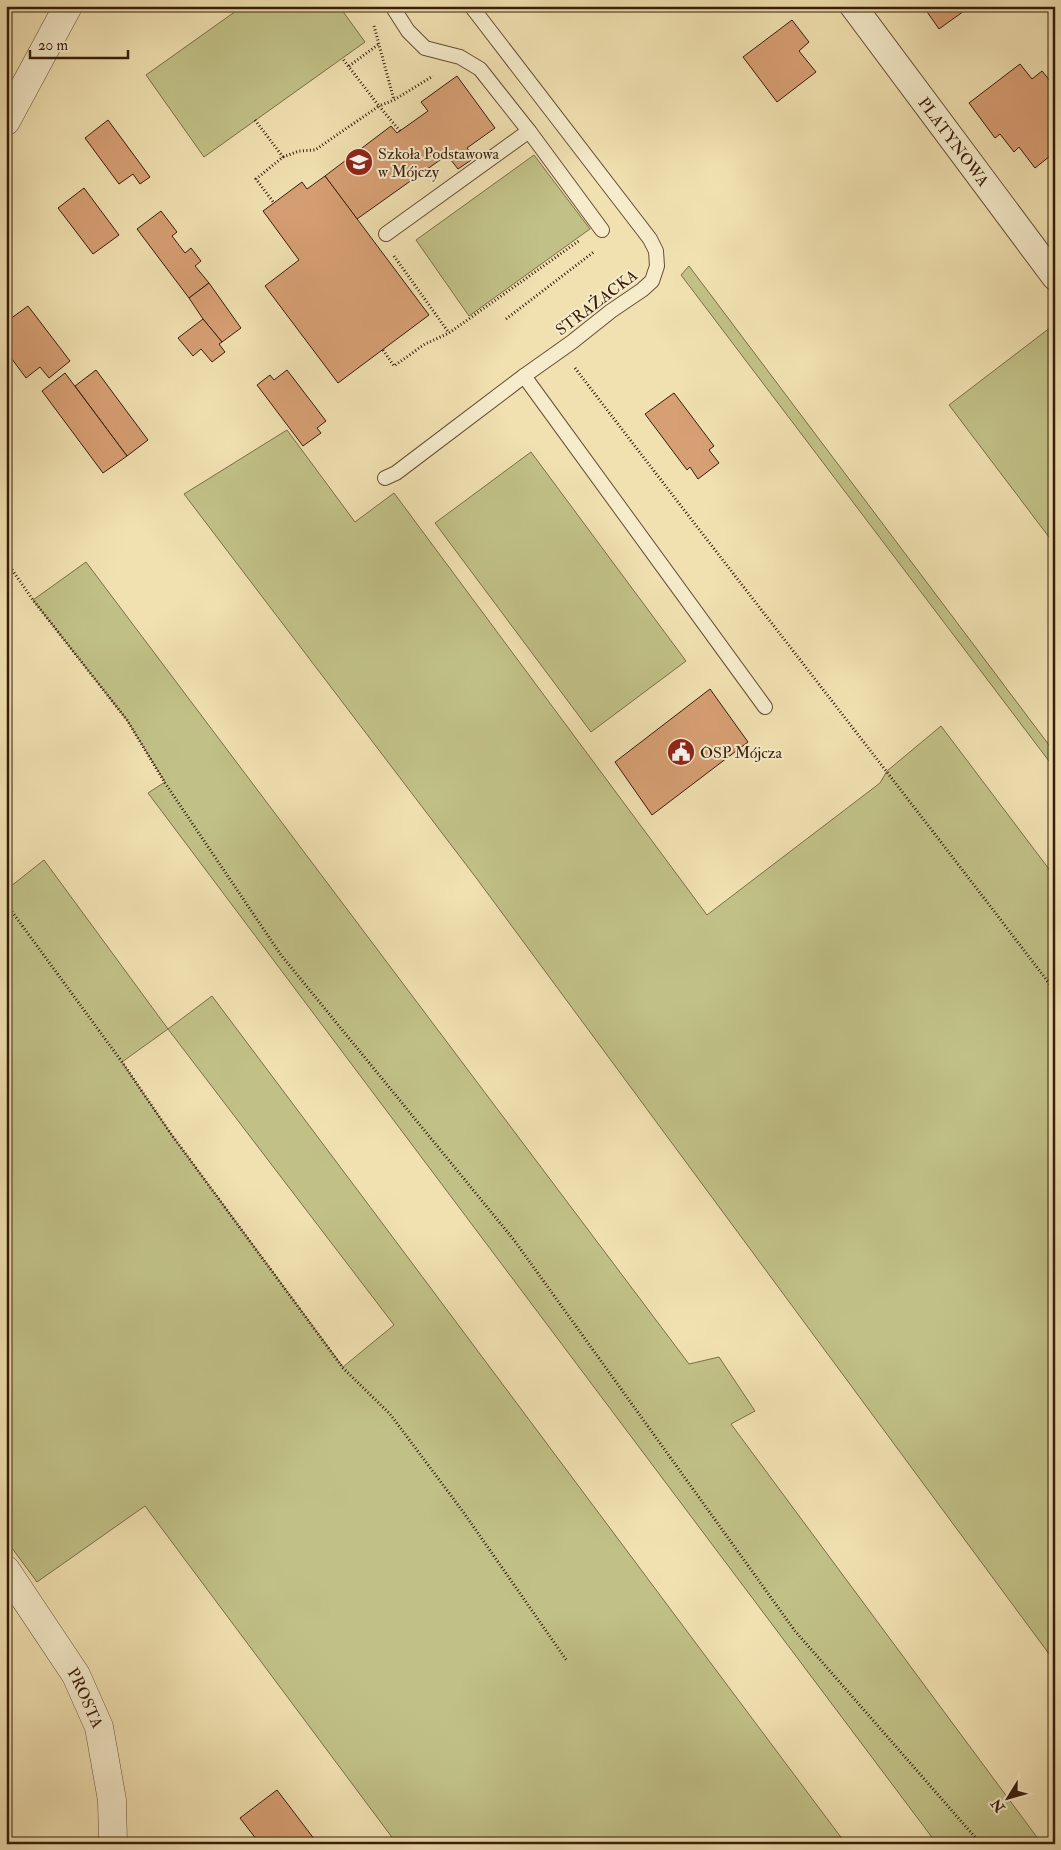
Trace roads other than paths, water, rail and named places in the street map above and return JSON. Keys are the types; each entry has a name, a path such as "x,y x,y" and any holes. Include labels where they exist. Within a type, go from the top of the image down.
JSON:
{"street":[{"path":"6,121 68,6"},
{"name":"PLATYNOWA","path":"853,6 1055,278"},
{"name":"PROSTA","path":"6,1570 76,1675 99,1727 112,1800 113,1844"}],"lane":[{"path":"392,6 408,31 425,48 460,57 480,69 529,130 601,228"},
{"name":"STRAŻACKA","path":"385,478 396,473 611,311 642,290 652,281 657,266 656,251 650,239 471,6"},
{"path":"386,234 529,130"},
{"path":"524,376 765,707"}],"place":[{"name":"Szkoła Podstawowa w Mójczy","path":"359,162"},
{"name":"OSP Mójcza","path":"681,752"}]}
